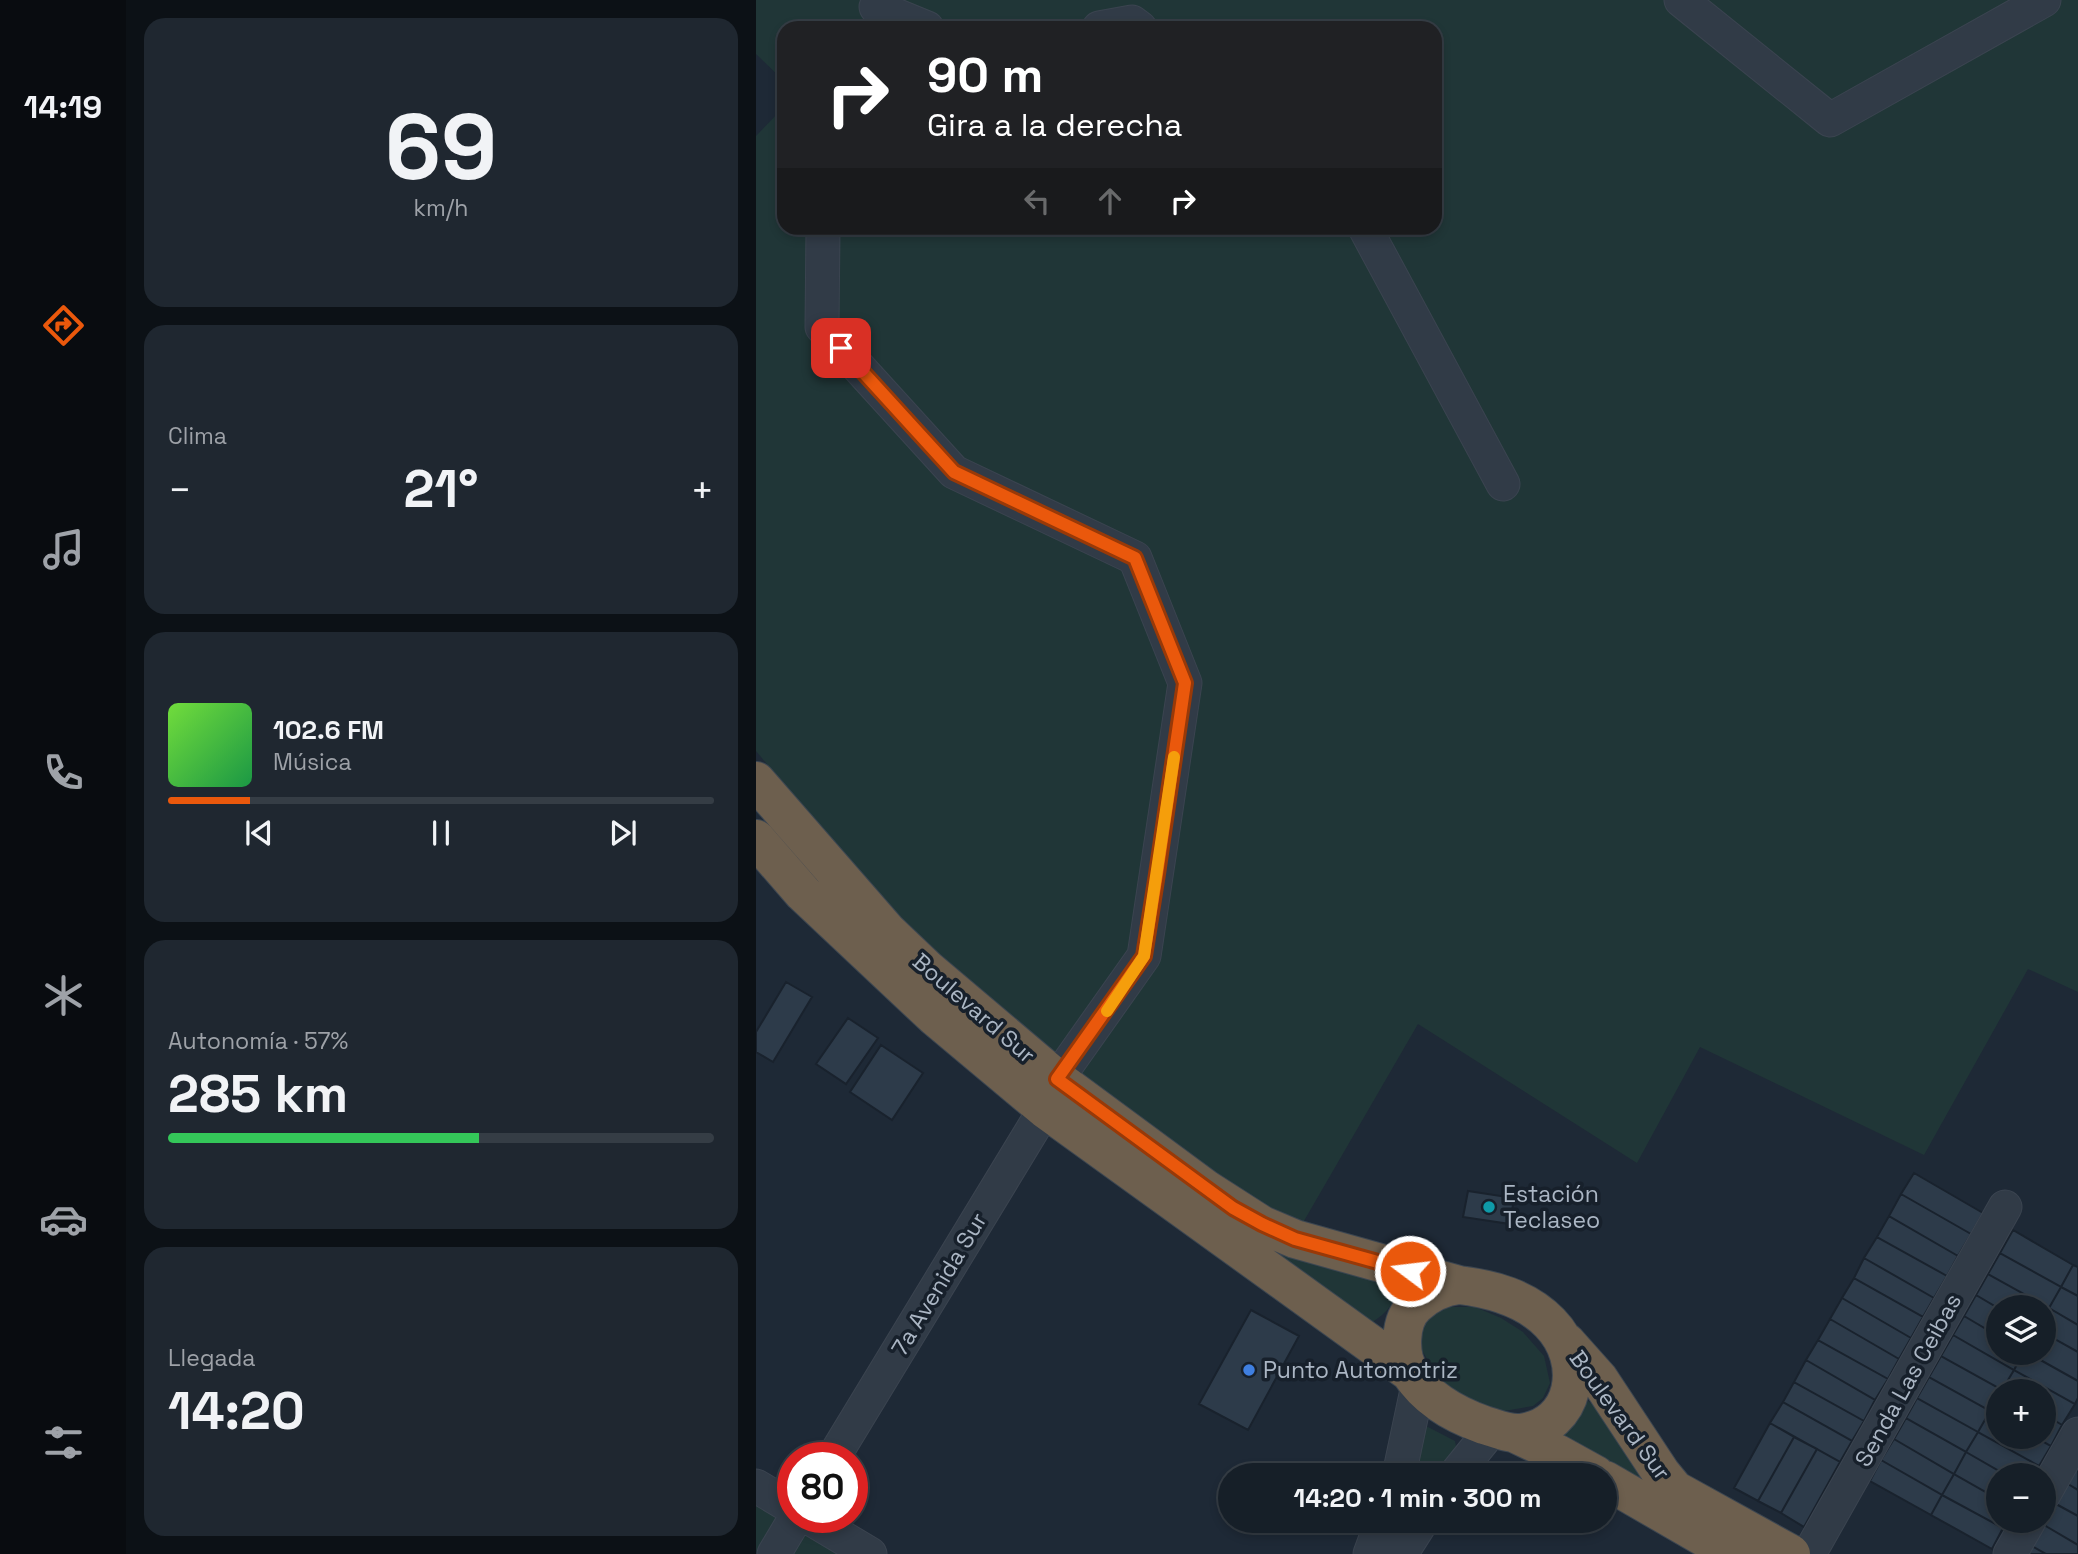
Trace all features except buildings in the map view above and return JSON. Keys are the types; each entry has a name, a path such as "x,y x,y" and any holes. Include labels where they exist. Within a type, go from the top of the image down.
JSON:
{"highway":[{"name":"Boulevard Sur","path":"756,781 887,931 1051,1094 1204,1226 1287,1282 1413,1378"},
{"name":"Boulevard Sur","path":"756,839 803,893 935,1017 1051,1094 1262,1224 1295,1239 1459,1284"},
{"path":"1503,1430 1535,1431 1558,1415 1567,1401 1573,1382 1571,1362 1560,1335 1549,1322 1512,1297 1491,1289 1459,1284 1442,1287 1415,1306 1406,1322 1402,1339 1403,1356 1413,1378 1433,1398 1463,1418 1503,1430 1574,1463"},
{"name":"Boulevard Sur","path":"1560,1335 1599,1380 1675,1490 1791,1554"},
{"name":"Boulevard Sur","path":"1617,1487 1733,1554"}],"street":[{"path":"1681,0 1830,120 2044,0"},
{"path":"873,12 903,21"},
{"name":"7a Avenida Sur","path":"823,235 821,327 954,472 1135,558 1185,683 1144,956 1051,1094 843,1442"},
{"path":"1369,235 1503,484"},
{"path":"756,866 803,893"},
{"name":"Senda Las Ceibas","path":"1810,1554 2006,1207"},
{"path":"1401,1463 1413,1378"},
{"path":"1468,1463 1503,1430"},
{"path":"2056,1473 2078,1434"},
{"path":"756,1486 777,1498"},
{"path":"774,1554 786,1533"},
{"path":"835,1533 870,1554"},
{"path":"1370,1554 1378,1533"},
{"path":"1401,1554 1414,1533"},
{"path":"2010,1554 2022,1533"}],"green space":[{"path":"756,0 2078,0 2078,992 2028,969 1924,1155 1700,1047 1637,1163 1418,1024 1286,1252 1397,1286 1395,1297 1385,1313 1370,1323 1230,1226 897,919 756,751 756,136 777,114 777,235 1442,235 1442,21 777,21 777,74 756,54"},
{"path":"1450,1307 1475,1307 1501,1318 1523,1332 1544,1356 1550,1383 1543,1398 1533,1406 1504,1411 1475,1403 1439,1379 1420,1347 1421,1327 1432,1315"},
{"path":"1588,1401 1594,1406 1654,1499 1617,1476 1617,1463 1597,1463 1561,1440 1561,1431"},
{"path":"1428,1427 1455,1441 1457,1452 1446,1463 1411,1463 1423,1428"},
{"path":"756,1501 777,1514 777,1518 756,1552"},
{"path":"795,1533 809,1533 846,1554 783,1554"}],"slow traffic":[{"path":"1107,1011 1144,956 1174,757"}],"place":[{"name":"Estación Teclaseo","path":"1489,1207"},
{"name":"Punto Automotriz","path":"1249,1370"}],"route":[{"path":"841,348 954,472 1135,558 1185,683 1144,956 1057,1079 1233,1208 1262,1224 1295,1239 1410,1271"}]}
